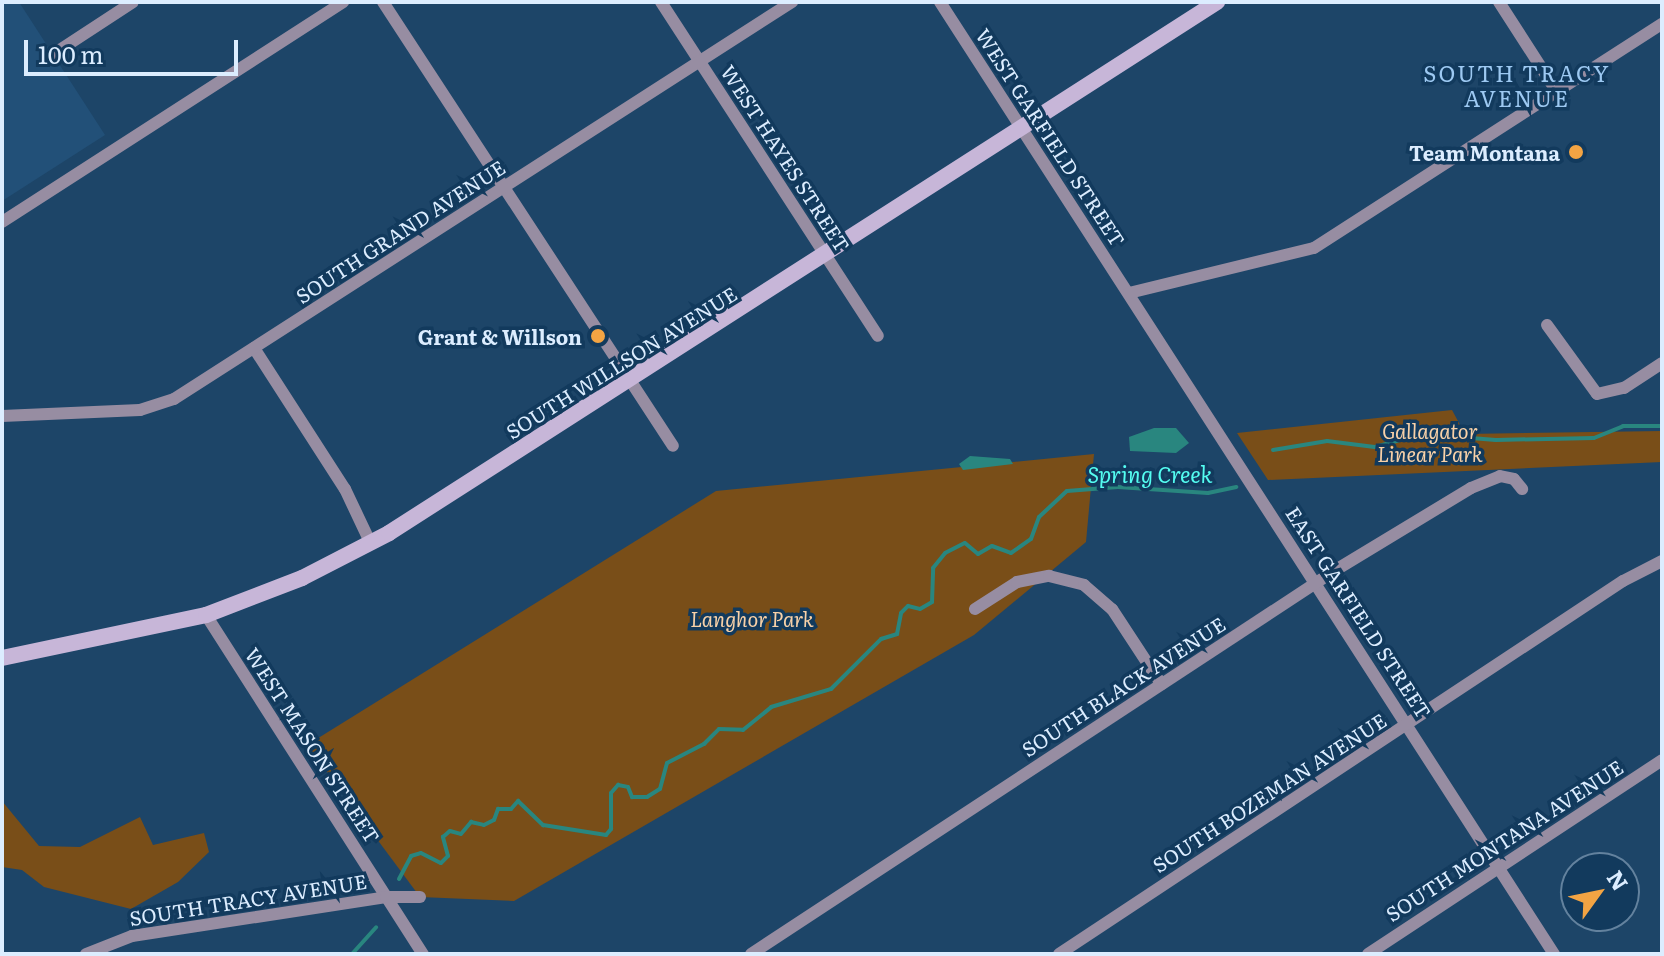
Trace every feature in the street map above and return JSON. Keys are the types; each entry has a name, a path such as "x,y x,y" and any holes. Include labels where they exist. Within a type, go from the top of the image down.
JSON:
{"main road":[{"name":"SOUTH WILLSON AVENUE","path":"2,658 206,615 302,578 370,542 826,256 1217,2"}],"street":[{"path":"49,57 133,2"},
{"path":"2,222 343,2"},
{"path":"383,2 627,381 673,446"},
{"name":"WEST HAYES STREET","path":"661,2 878,336"},
{"name":"SOUTH GRAND AVENUE","path":"2,416 154,408 254,348 792,2"},
{"name":"WEST GARFIELD STREET","path":"940,2 1129,293"},
{"path":"1499,2 1557,92"},
{"path":"1129,293 1314,248 1662,24"},
{"name":"EAST GARFIELD STREET","path":"1129,293 1554,954"},
{"path":"1547,325 1597,394 1624,388 1662,363"},
{"path":"254,348 345,489 370,542"},
{"name":"SOUTH BLACK AVENUE","path":"751,954 1316,583 1471,488 1500,476 1514,479 1522,489"},
{"name":"SOUTH BOZEMAN AVENUE","path":"1059,954 1623,581 1662,561"},
{"path":"975,609 1017,582 1049,576 1084,585 1112,609 1161,684"},
{"name":"WEST MASON STREET","path":"206,615 423,954"},
{"name":"SOUTH MONTANA AVENUE","path":"1368,954 1662,760"},
{"name":"SOUTH TRACY AVENUE","path":"86,954 132,936 386,897 420,897"}],"shaded area":[{"path":"2,2 19,2 105,135 2,201"},
{"path":"1154,428 1176,428 1189,443 1176,453 1130,451 1129,437"},
{"path":"970,456 1010,459 1013,464 963,470 959,464"}],"green space":[{"name":"Gallagator Linear Park","path":"1452,410 1465,434 1662,431 1662,462 1268,480 1237,433"},
{"name":"Langhor Park","path":"1094,454 1086,542 974,635 514,901 420,897 307,745 716,491"},
{"path":"2,801 39,846 80,847 140,817 153,845 204,833 209,852 178,882 131,909 44,887 22,870 2,867"}],"waterway":[{"name":"Spring Creek","path":"1273,450 1327,441 1375,447 1422,434 1496,440 1594,438 1623,426 1662,426"},
{"name":"Spring Creek","path":"399,879 411,856 421,853 441,863 448,856 443,837 450,831 461,834 471,822 484,825 494,820 498,809 511,809 518,801 543,825 606,835 611,829 611,793 618,785 628,787 632,797 647,797 660,789 667,763 704,744 719,729 743,730 771,707 831,689 881,639 897,634 901,613 908,606 920,609 932,602 933,568 945,553 965,543 978,554 992,546 1011,553 1031,539 1039,517 1067,491 1118,487 1208,493 1236,487"},
{"name":"Spring Creek","path":"352,954 376,927"}],"place":[{"name":"Team Montana","path":"1576,152"},
{"name":"Grant & Willson","path":"598,336"}],"district":[{"name":"SOUTH TRACY AVENUE","path":"1517,84"}]}
